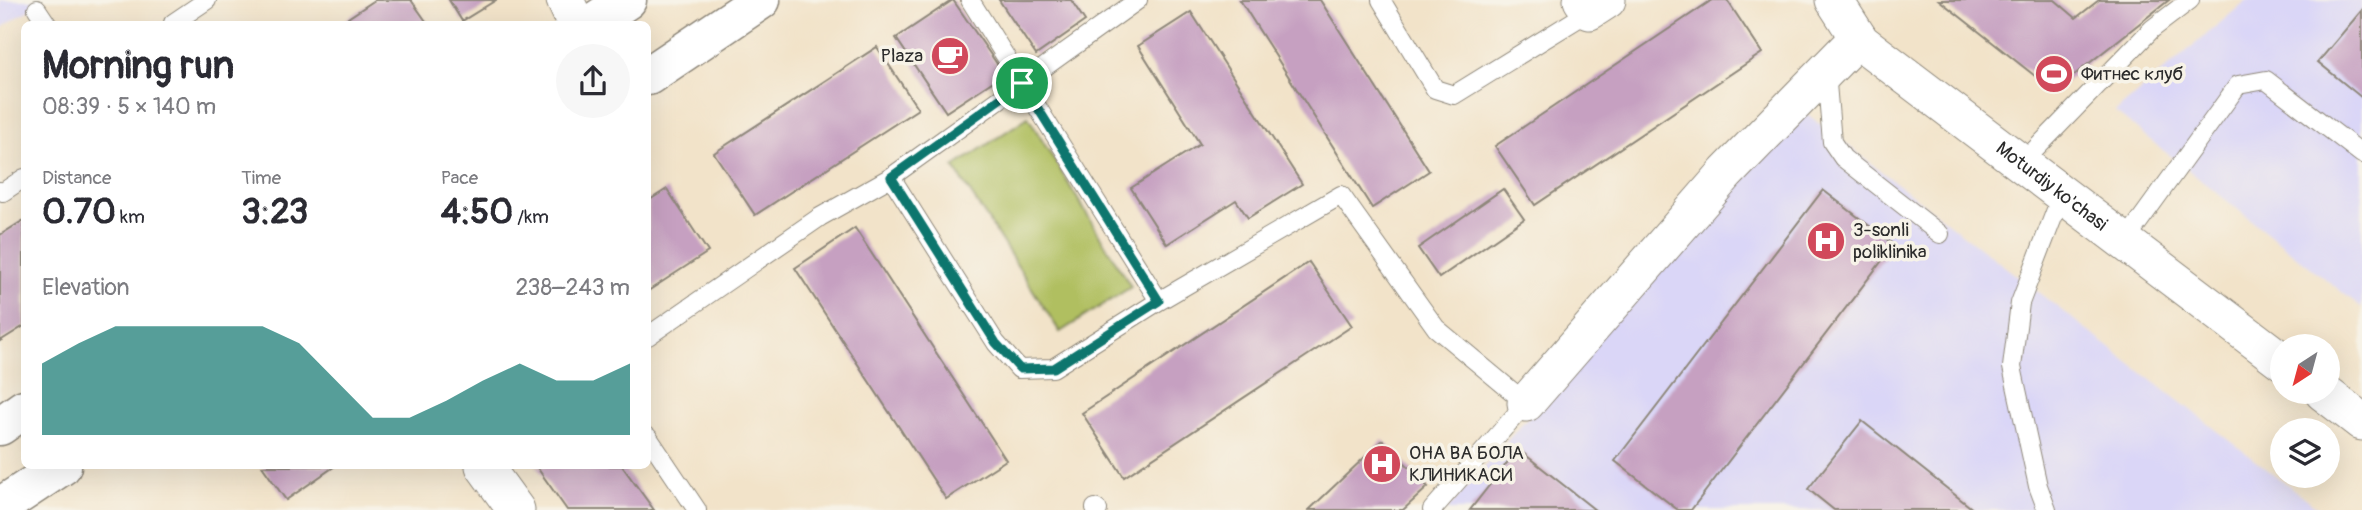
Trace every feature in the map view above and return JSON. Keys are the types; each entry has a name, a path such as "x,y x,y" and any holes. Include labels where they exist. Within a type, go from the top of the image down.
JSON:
{"main road":[{"path":"596,21 628,0"},
{"path":"651,74 761,0"},
{"path":"0,426 21,411"},
{"path":"0,507 57,469"}],"street":[{"path":"565,0 575,21"},
{"name":"Moturdiy ko'chasi","path":"1834,0 1858,38 2270,352"},
{"path":"1525,403 1726,173 1858,38"},
{"path":"2339,404 2362,422"},
{"path":"486,469 508,507"}],"lane":[{"path":"176,21 208,0"},
{"path":"971,0 1159,301"},
{"path":"651,334 820,218 891,177 1138,0"},
{"path":"1381,0 1435,89 1454,95 1593,4"},
{"path":"2021,164 2152,29 2190,0"},
{"path":"1826,70 1832,142 1843,158 1940,234"},
{"path":"2125,241 2238,85 2266,80 2362,154"},
{"path":"891,177 996,343 1020,369 1054,368 1159,301 1341,195 1436,328 1525,403 1432,510"},
{"path":"0,191 3,192 21,180"},
{"path":"2047,510 2038,486 2012,367 2020,303 2062,194"},
{"path":"651,441 697,510"}],"shaded area":[{"path":"0,0 41,0 42,1 0,29"},
{"path":"2247,0 2362,0 2362,308 2115,112"},
{"name":"3-sonli poliklinika","path":"1798,107 2270,471 2270,488 2292,488 2320,510 1447,510"}],"green space":[{"path":"1028,117 1131,287 1060,332 954,167"}],"building":[{"path":"375,0 411,0 426,21 344,21"},
{"path":"449,0 496,0 462,21"},
{"name":"Plaza","path":"953,0 1004,74 946,112 896,38"},
{"path":"999,0 1071,0 1085,21 1036,55"},
{"path":"1240,0 1320,0 1429,171 1372,208"},
{"path":"1712,0 1727,0 1762,53 1535,205 1495,146"},
{"path":"1939,0 2055,0 2076,18 2099,0 2169,0 2054,91"},
{"path":"2362,10 2362,98 2318,62"},
{"path":"1191,12 1302,184 1248,218 1236,200 1167,244 1131,188 1200,144 1138,46"},
{"path":"877,47 918,109 755,215 714,153"},
{"path":"667,189 708,252 651,289 651,199"},
{"path":"1503,189 1524,219 1439,278 1418,248"},
{"path":"1823,190 1894,245 1691,510 1678,510 1615,461"},
{"path":"21,222 21,328 0,341 0,235"},
{"path":"855,228 1006,460 946,499 795,268"},
{"path":"1309,262 1352,326 1124,477 1082,413"},
{"path":"1862,421 1974,510 1834,510 1808,489"},
{"name":"ОНА ВА БОЛА КЛИНИКАСИ","path":"1383,440 1428,487 1403,510 1309,510"},
{"path":"1518,449 1595,510 1470,510"},
{"path":"264,469 331,469 286,500"},
{"path":"538,469 624,469 654,510 567,510"}],"place":[{"name":"Plaza","path":"950,56"},
{"name":"Фитнес клуб","path":"2054,74"},
{"name":"3-sonli poliklinika","path":"1826,241"},
{"name":"ОНА ВА БОЛА КЛИНИКАСИ","path":"1382,464"}],"route":[{"path":"1022,83 1159,301 1054,368 1020,369 996,343 891,177 1022,83"}]}
